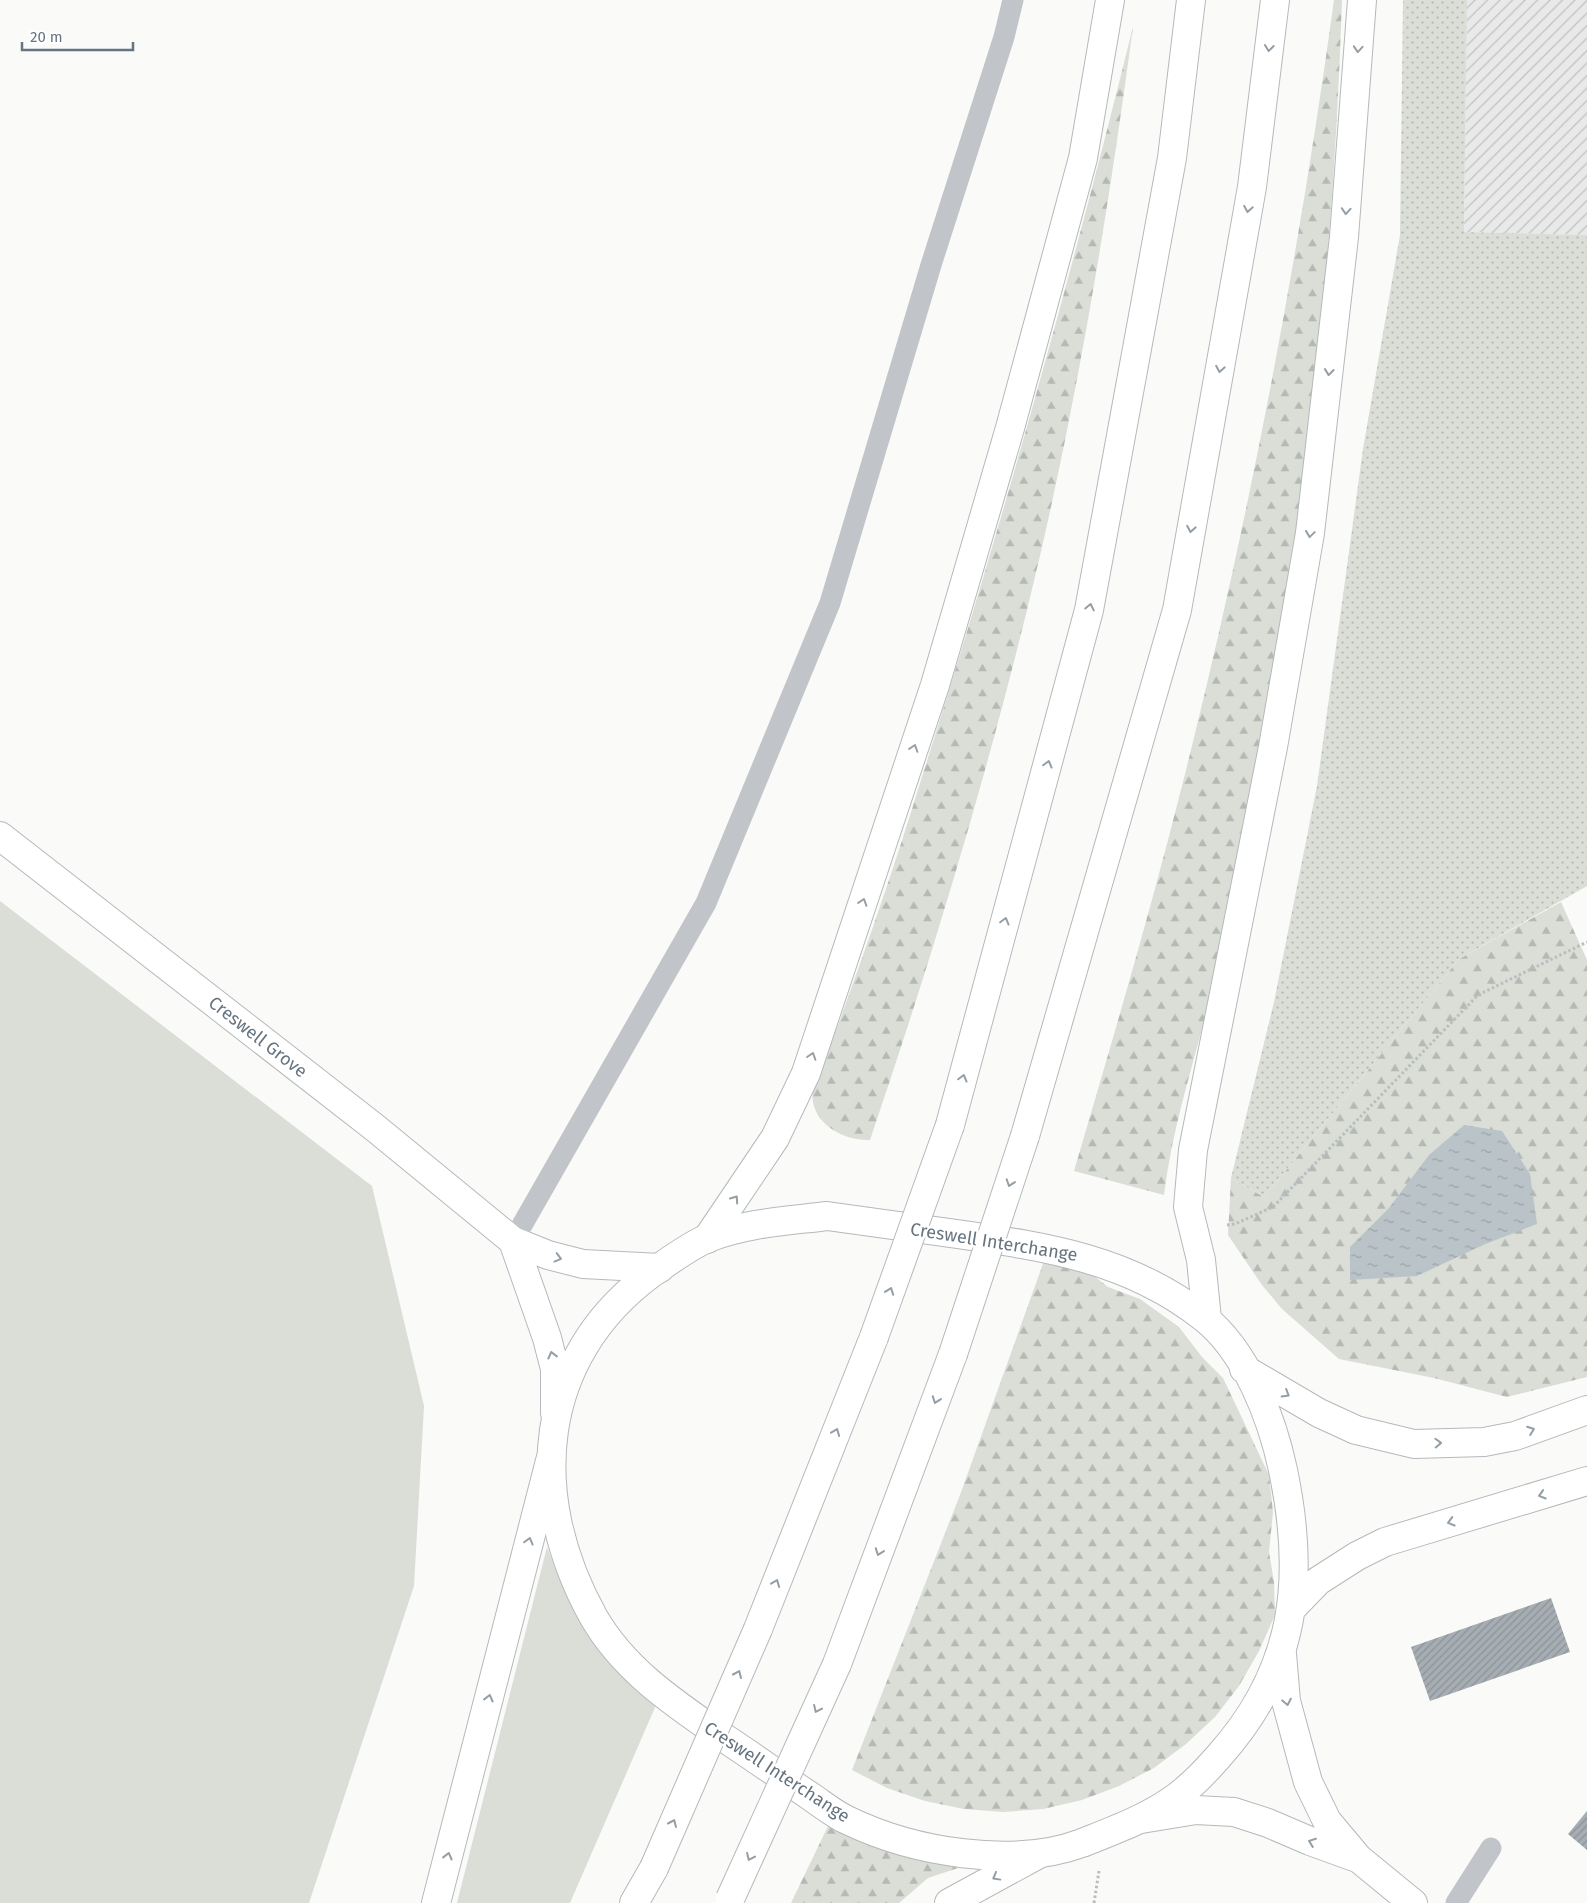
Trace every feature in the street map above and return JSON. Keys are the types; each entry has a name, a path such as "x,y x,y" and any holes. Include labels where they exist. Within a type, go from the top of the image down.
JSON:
{"main road":[{"path":"707,1239 775,1138 806,1074 935,685 1010,428 1083,158 1110,0"},
{"path":"634,1903 654,1868 758,1629 874,1336 950,1125 1089,610 1172,158 1190,0"},
{"path":"729,1901 837,1664 953,1354 1026,1136 1177,610 1252,187 1275,0"},
{"path":"1207,1319 1201,1260 1188,1206 1193,1150 1273,748 1310,533 1344,237 1362,0"},
{"name":"Creswell Grove","path":"0,836 374,1127 513,1241 548,1255 583,1264 660,1268"},
{"name":"Creswell Interchange","path":"826,1216 1071,1252 1131,1272 1207,1319 1228,1343 1265,1406 1278,1444 1293,1530 1294,1570 1291,1609 1282,1654 1264,1696 1242,1732 1206,1771 1172,1800 1136,1820 1073,1846 1038,1854 986,1854 943,1850 897,1839 844,1819 669,1700 630,1665 610,1643 593,1616 566,1554 556,1519 551,1457 555,1420 568,1378 585,1343 606,1314 630,1290 660,1268 707,1239 763,1223 826,1216"},
{"path":"513,1241 547,1338 555,1369 555,1420"},
{"path":"1244,1369 1319,1413 1356,1430 1414,1444 1484,1442 1515,1436 1587,1410"},
{"path":"436,1903 551,1457"},
{"path":"1291,1609 1318,1581 1357,1556 1384,1542 1587,1482"},
{"path":"1282,1654 1286,1701 1308,1782 1327,1821 1358,1858 1413,1903"},
{"path":"1136,1820 1196,1810 1234,1812 1268,1823 1310,1841 1358,1858"},
{"path":"949,1903 1038,1854"}],"lane":[{"path":"513,1241 706,903 830,603 931,265 1004,37 1013,0"},
{"path":"1456,1903 1490,1848"}],"path":[{"path":"1221,1226 1235,1224 1273,1207 1478,995 1587,942"}],"shaded area":[{"path":"1467,0 1587,0 1587,235 1464,232"}],"green space":[{"path":"1334,0 1342,0 1329,234 1313,409 1288,606 1274,690 1231,905 1209,1003 1174,1139 1164,1195 1074,1171 1170,831 1207,685 1229,588 1288,295"},
{"path":"1403,0 1467,0 1464,232 1587,235 1587,886 1459,959 1264,1197 1231,1178 1274,1002 1317,786 1363,449 1400,235"},
{"path":"1133,27 1104,228 1068,428 1021,633 962,852 870,1140 848,1137 828,1127 815,1110 813,1087 815,1078 839,1023 883,898 979,593 1059,311"},
{"path":"0,901 372,1186 424,1406 414,1586 309,1903 0,1903"},
{"path":"1561,902 1587,960 1587,1377 1507,1397 1434,1378 1339,1359 1282,1309 1262,1285 1228,1235 1231,1178 1264,1197 1459,959"},
{"path":"1044,1261 1085,1269 1108,1287 1140,1299 1179,1327 1202,1357 1223,1378 1269,1475 1273,1512 1269,1552 1274,1582 1275,1615 1259,1651 1239,1686 1215,1717 1186,1744 1154,1768 1119,1786 1082,1800 1043,1809 1003,1812 964,1809 925,1801 887,1788 852,1770 960,1495"},
{"path":"547,1547 558,1576 573,1603 663,1689 570,1903 457,1903"},
{"path":"830,1822 958,1868 928,1878 899,1903 791,1903"}],"water":[{"path":"1464,1125 1502,1131 1530,1174 1537,1224 1483,1245 1417,1276 1350,1280 1350,1247 1389,1208 1429,1155"}],"building":[{"path":"1551,1598 1570,1652 1430,1701 1411,1647"},
{"path":"1587,1811 1587,1850 1568,1834"}]}
